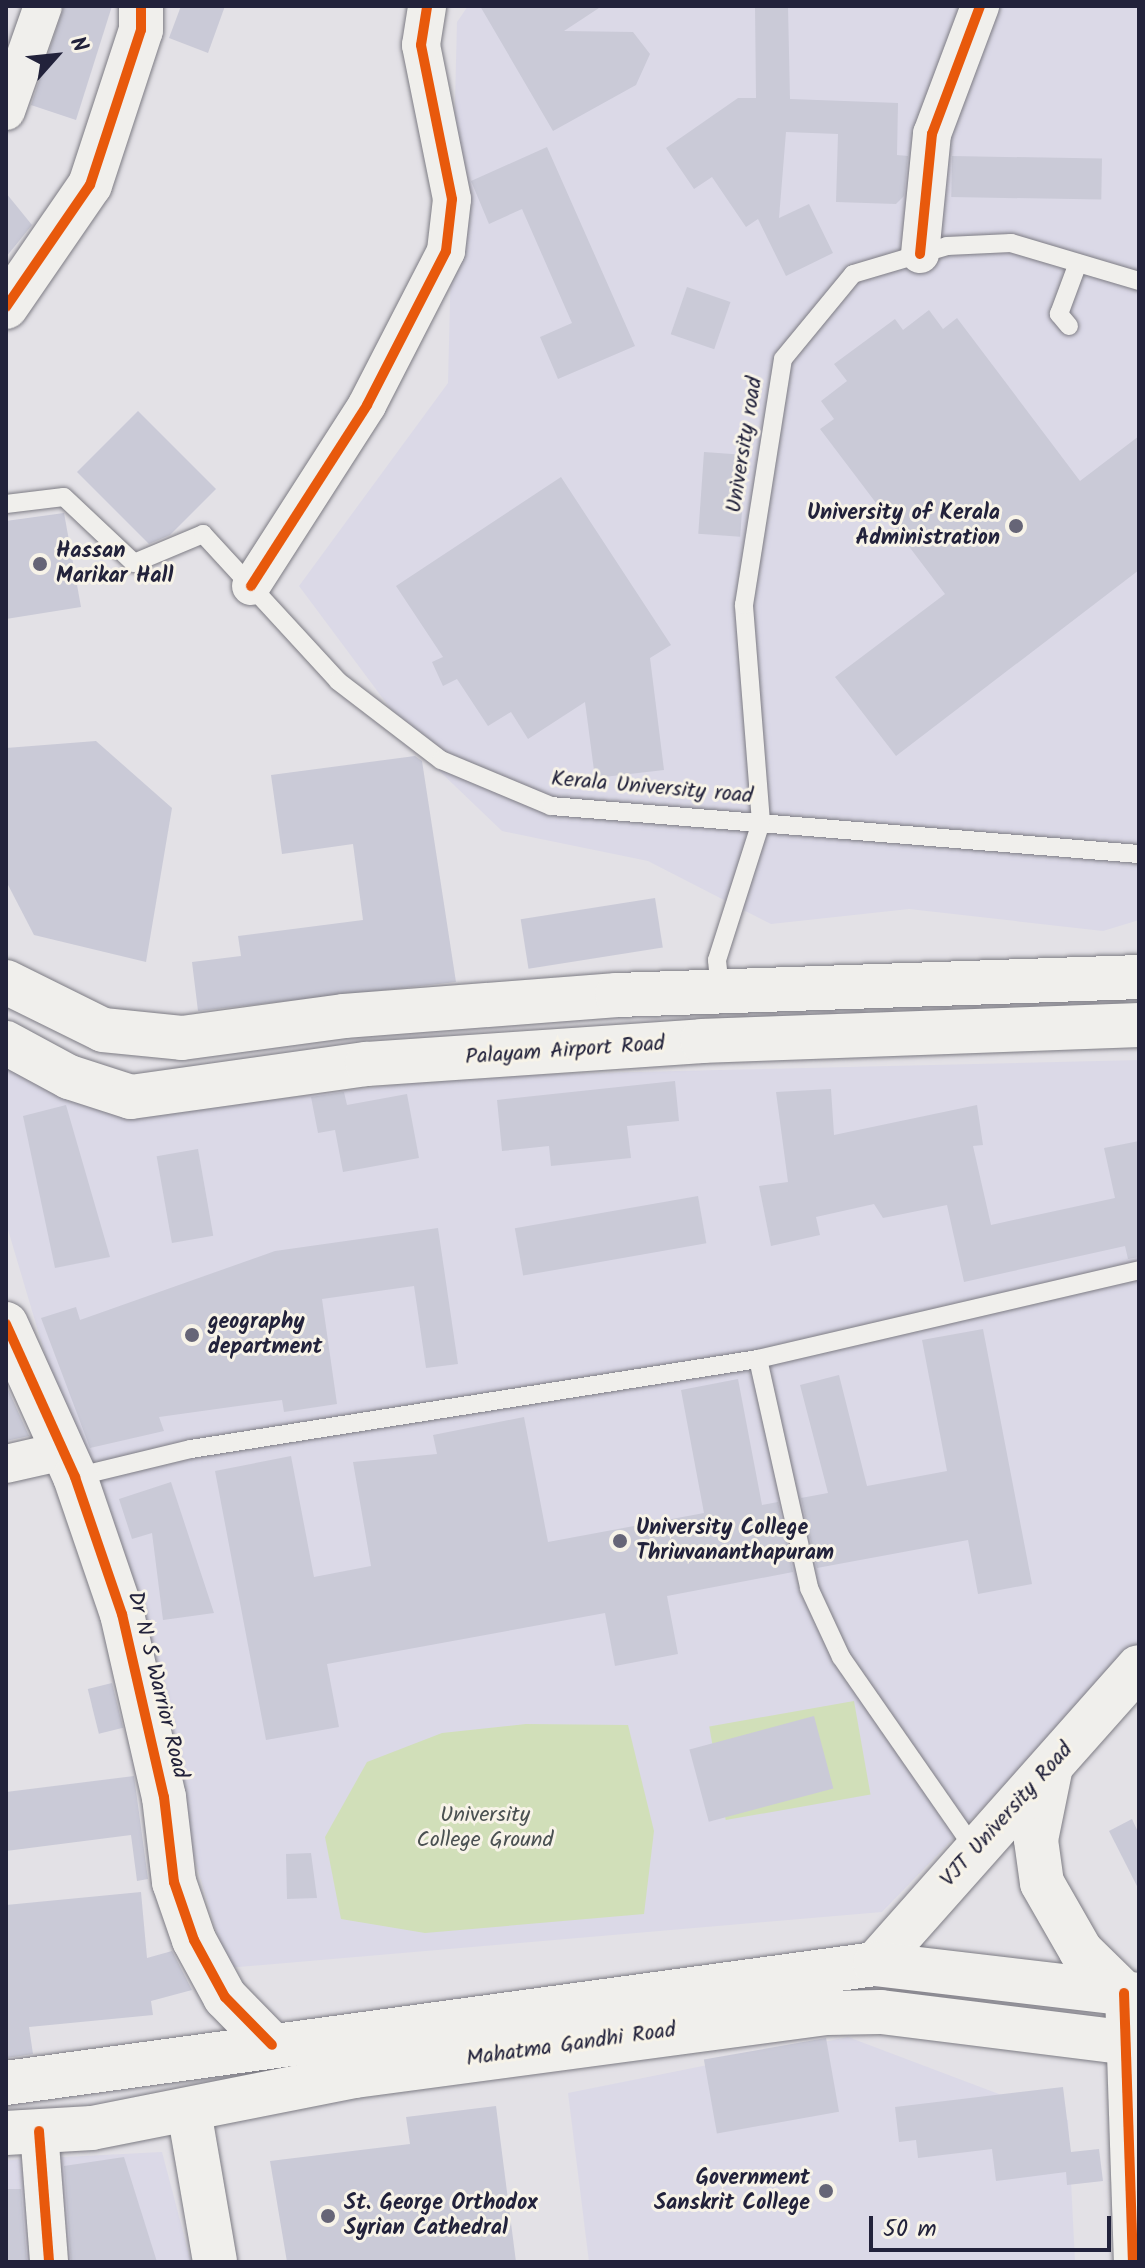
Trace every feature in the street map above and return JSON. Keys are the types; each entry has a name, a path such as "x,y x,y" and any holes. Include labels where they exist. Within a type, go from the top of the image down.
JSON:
{"main road":[{"path":"6,307 90,185 141,30 141,6"},
{"path":"6,982 103,1030 182,1038 344,1016 720,989 1139,977"},
{"name":"Palayam Airport Road","path":"6,1043 69,1077 131,1097 383,1063 702,1041 1139,1025"},
{"name":"Dr N S Warrior Road","path":"6,1324 69,1464 122,1614 164,1797 174,1882 194,1940 225,1997 272,2045"},
{"name":"VJT University Road","path":"875,1964 1139,1667"},
{"path":"1051,1769 1036,1840 1042,1883 1081,1951 1132,1994"},
{"name":"Mahatma Gandhi Road","path":"6,2083 875,1964 1132,1994"},
{"name":"Mahatma Gandhi Road","path":"22,2132 189,2111 370,2073 825,2013 881,2012 1132,2043"},
{"path":"189,2111 215,2262"}],"street":[{"path":"6,111 43,6"},
{"path":"251,586 367,405 446,251 452,199 421,45 427,6"},
{"path":"920,254 932,134 980,6"},
{"path":"6,1464 69,1464"},
{"path":"1132,1994 1133,2262"},
{"path":"22,2132 49,2262"}],"lane":[{"name":"University road","path":"761,822 744,605 783,359 853,274 920,254 1011,243 1074,262"},
{"path":"1069,326 1059,314 1074,262 1139,281"},
{"name":"Kerala University road","path":"6,504 64,497 134,563 203,534 338,681 441,760 551,806 1139,854"},
{"path":"720,989 717,960 761,822"},
{"path":"69,1464 191,1449 758,1359 1139,1270"},
{"path":"758,1359 809,1588 841,1657 975,1851"}],"shaded area":[{"path":"468,6 1139,6 1139,920 1103,931 909,909 771,924 648,861 502,831 431,763 299,586 448,383 457,22"},
{"name":"University College Thriuvananthapuram","path":"6,1056 130,1117 467,1076 1139,1060 1139,1646 882,1912 227,1968 6,1223"},
{"name":"Government Sanskrit College","path":"848,2037 1068,2120 1075,2262 589,2262 568,2093"},
{"path":"162,2152 191,2262 6,2262 6,2160"}],"green space":[{"path":"854,1701 870,1795 726,1820 709,1727"},
{"name":"University College Ground","path":"526,1724 628,1725 654,1831 644,1914 425,1933 341,1919 325,1837 367,1762 442,1733"}],"building":[{"path":"64,6 112,6 76,120 31,105"},
{"path":"181,6 225,6 208,53 169,38"},
{"path":"480,6 602,6 564,31 633,32 650,54 636,85 553,131"},
{"path":"755,6 788,6 790,99 898,103 897,155 908,156 904,196 896,204 836,202 838,134 786,132 779,218 809,204 833,253 786,276 758,219 746,227 712,177 694,189 666,148 738,98 756,98"},
{"path":"547,147 635,346 558,379 540,337 572,323 522,209 489,224 471,181"},
{"path":"952,156 1102,159 1101,200 951,197"},
{"path":"6,193 32,225 6,257"},
{"path":"687,287 730,302 714,349 671,334"},
{"name":"University of Kerala Administration","path":"929,310 943,329 957,318 1080,481 1139,436 1139,570 896,756 835,677 945,594 820,429 834,419 821,401 847,381 834,364 895,319 903,330"},
{"path":"138,411 216,489 170,535 149,544 77,472"},
{"path":"704,452 746,455 740,537 698,534"},
{"path":"561,477 671,645 650,658 664,770 595,778 585,702 528,739 511,712 488,726 457,679 443,686 432,662 443,657 396,586"},
{"name":"Hassan Marikar Hall","path":"64,513 81,607 6,619 6,521"},
{"path":"96,741 172,808 146,962 34,935 6,881 6,748"},
{"path":"415,756 422,761 456,982 198,1011 192,962 241,956 238,936 363,920 353,844 282,854 271,775"},
{"path":"655,898 663,947 528,969 521,919"},
{"path":"675,1081 679,1121 627,1126 631,1158 551,1166 549,1146 502,1151 497,1100"},
{"path":"831,1089 834,1135 977,1105 983,1145 973,1146 991,1225 1115,1198 1104,1148 1139,1141 1139,1257 1128,1259 1125,1246 964,1282 947,1205 883,1218 874,1204 816,1217 820,1235 771,1246 759,1186 788,1182 776,1092"},
{"path":"344,1092 347,1105 407,1094 419,1158 343,1172 335,1130 318,1133 311,1097"},
{"path":"66,1105 110,1257 55,1268 23,1116"},
{"path":"198,1149 213,1236 172,1243 157,1156"},
{"path":"698,1196 706,1243 523,1276 515,1228"},
{"path":"438,1228 458,1364 426,1368 414,1286 322,1299 337,1404 284,1412 282,1400 159,1417 164,1431 90,1448 41,1318 76,1307 80,1320 275,1251"},
{"path":"983,1329 1032,1584 978,1594 968,1540 817,1568 801,1498 828,1493 800,1385 839,1375 867,1486 947,1471 922,1340"},
{"path":"738,1379 762,1505 778,1502 793,1572 667,1596 678,1654 615,1666 605,1613 327,1664 339,1727 266,1740 215,1471 291,1456 314,1577 371,1566 353,1462 437,1454 433,1435 524,1417 548,1542 704,1513 681,1390"},
{"path":"6,1385 29,1436 6,1441"},
{"path":"171,1482 214,1613 163,1620 152,1533 132,1539 119,1499"},
{"path":"112,1683 123,1728 99,1734 88,1689"},
{"path":"814,1716 833,1788 709,1822 689,1749"},
{"path":"134,1776 148,1879 137,1881 131,1835 6,1851 6,1792"},
{"path":"1132,1819 1139,1834 1139,1890 1109,1831"},
{"path":"311,1853 317,1898 287,1899 286,1854"},
{"path":"141,1892 147,1958 172,1951 192,1990 151,2001 153,2015 29,2027 33,2054 6,2058 6,1905"},
{"path":"826,2038 839,2112 717,2133 704,2060"},
{"path":"1063,2087 1071,2152 1099,2149 1103,2181 1067,2185 1066,2172 996,2181 992,2149 918,2158 916,2140 899,2142 895,2107"},
{"path":"496,2106 516,2262 287,2262 270,2161 410,2144 406,2117"},
{"path":"124,2157 157,2262 71,2262 64,2166"},
{"path":"6,2189 21,2189 27,2262 6,2262"}],"cycle path":[{"path":"6,307 90,185 141,30 141,6"},
{"path":"251,586 367,405 446,251 452,199 421,45 427,6"},
{"path":"920,254 932,134 980,6"},
{"path":"6,1324 75,1477 122,1614 164,1797 174,1882 194,1940 225,1997 272,2045"},
{"path":"1124,1993 1133,2262"},
{"path":"39,2131 49,2262"}],"place":[{"name":"University of Kerala Administration","path":"1016,526"},
{"name":"Hassan Marikar Hall","path":"40,564"},
{"name":"geography department","path":"192,1335"},
{"name":"University College Thriuvananthapuram","path":"620,1541"},
{"name":"Government Sanskrit College","path":"826,2191"},
{"name":"St. George Orthodox Syrian Cathedral","path":"328,2216"}]}
